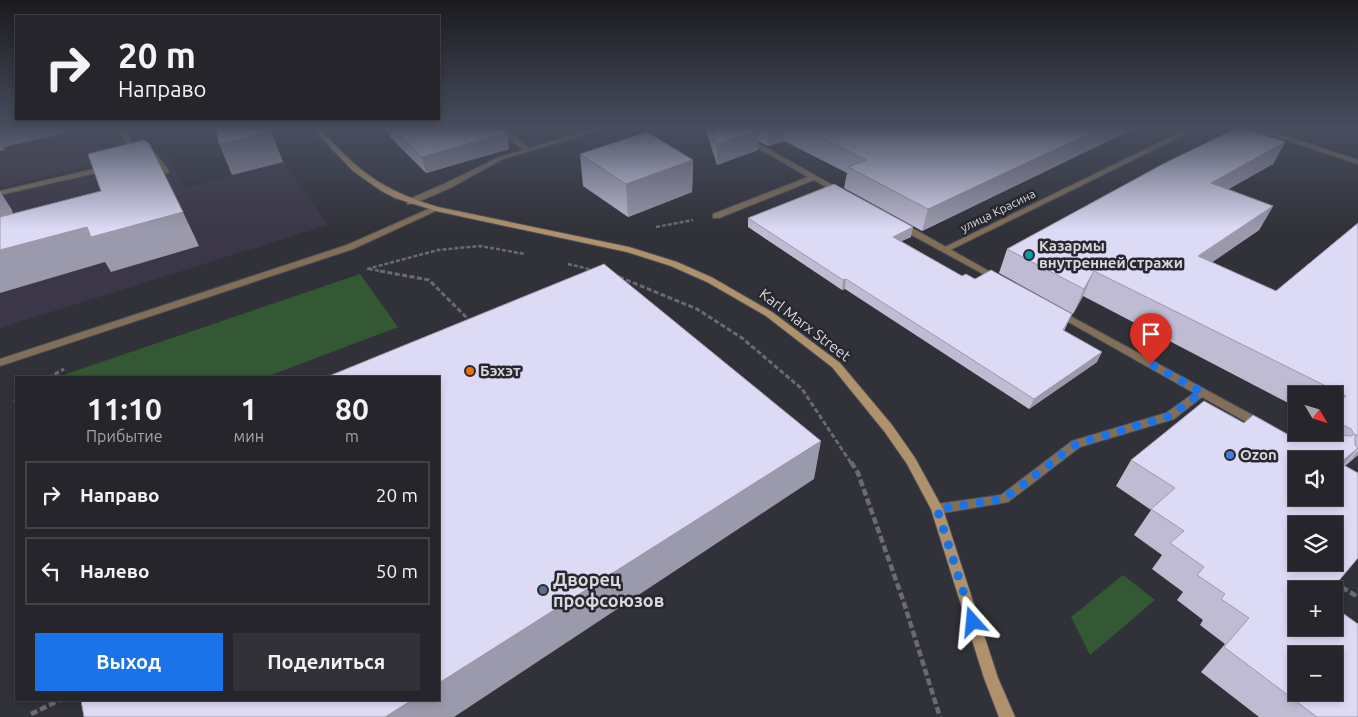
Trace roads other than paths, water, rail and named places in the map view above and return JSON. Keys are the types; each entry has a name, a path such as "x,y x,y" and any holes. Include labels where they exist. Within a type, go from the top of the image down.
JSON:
{"street":[{"path":"126,163 134,161"},
{"path":"159,161 165,171"},
{"name":"Karl Marx Street","path":"345,161 383,191 410,202 628,250 710,280 769,314 836,365 867,401 911,461 937,509 991,678 1006,717"},
{"path":"410,202 447,186 494,161"},
{"path":"786,161 849,196"},
{"name":"улица Красина","path":"945,250 1126,161"},
{"path":"0,193 116,165"},
{"path":"716,216 814,177"},
{"path":"0,362 350,247 436,209"},
{"path":"893,221 1005,283"},
{"path":"1048,307 1275,432"},
{"path":"937,509 1004,499 1076,444 1170,416 1202,392"}],"place":[{"name":"Казармы внутренней стражи","path":"1029,255"},
{"name":"Бэхэт","path":"470,371"},
{"name":"Ozon","path":"1230,455"},
{"name":"Дворец профсоюзов","path":"543,590"}]}
